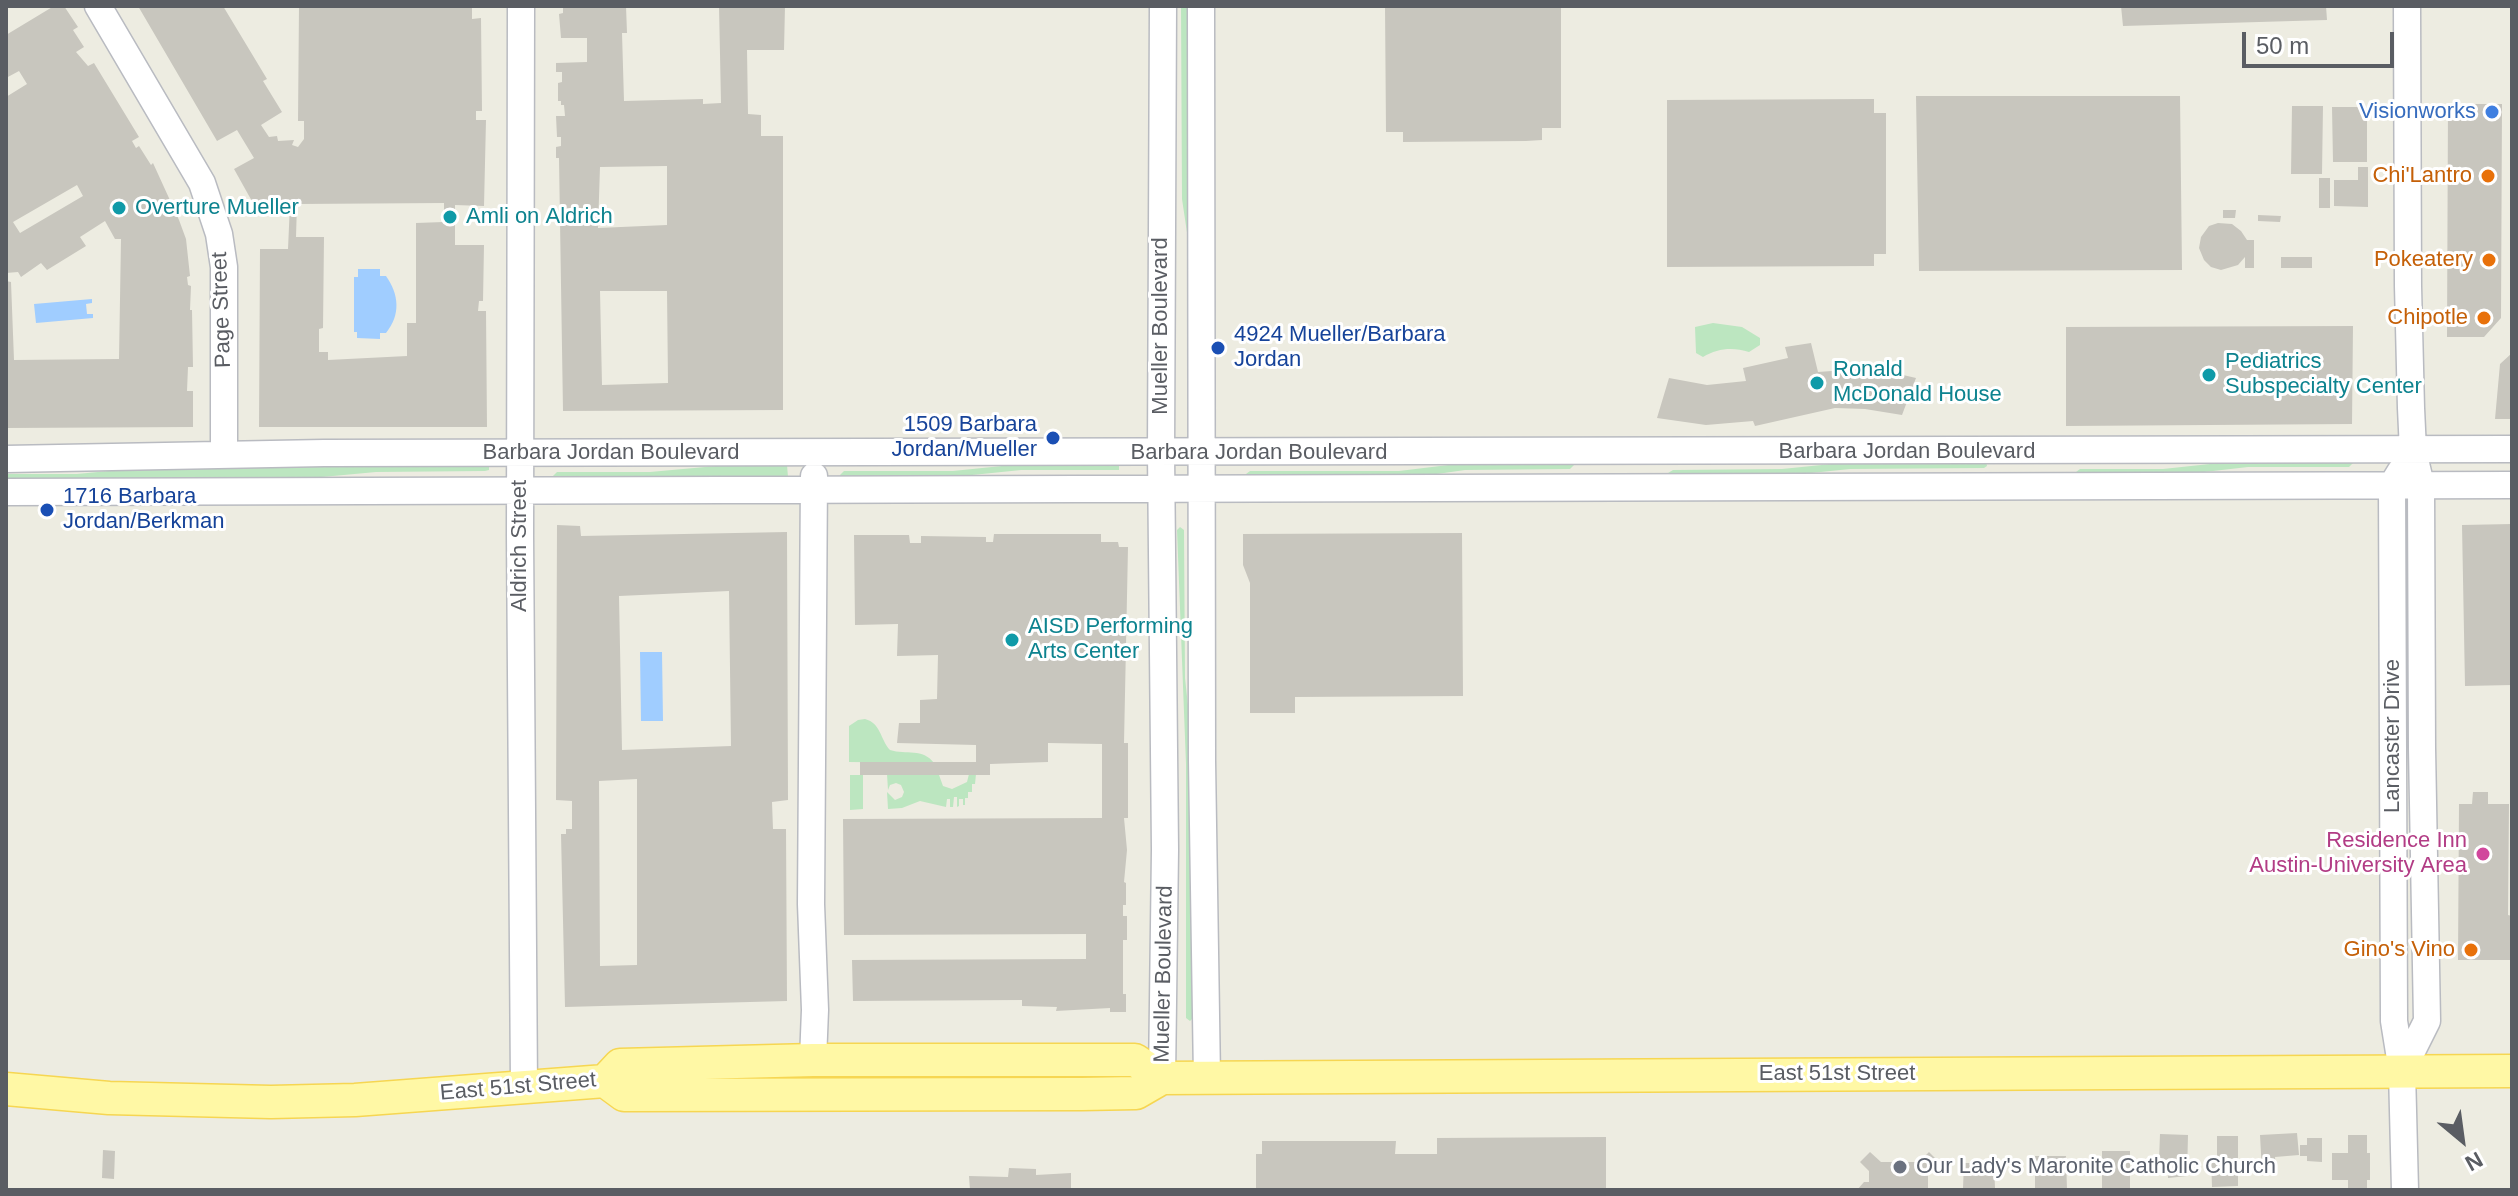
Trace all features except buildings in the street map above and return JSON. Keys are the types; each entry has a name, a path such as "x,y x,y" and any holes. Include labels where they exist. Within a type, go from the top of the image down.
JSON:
{"main road":[{"name":"East 51st Street","path":"605,1081 620,1065 813,1060 1135,1060 1162,1078"},
{"name":"East 51st Street","path":"6,1089 109,1098 271,1102 368,1099 605,1081 624,1095 1136,1093 1162,1078 2512,1071"}],"street":[{"name":"Page Street","path":"98,6 202,183 213,211 224,267 224,454"},
{"name":"Aldrich Street","path":"521,6 524,1086"},
{"name":"Mueller Boulevard","path":"1162,1078 1165,834 1161,490 1163,6"},
{"name":"Mueller Boulevard","path":"1201,6 1202,761 1207,1078"},
{"name":"Lancaster Drive","path":"2402,1071 2427,1021 2421,732 2421,485 2413,451 2408,286 2407,6"},
{"name":"Barbara Jordan Boulevard","path":"6,459 521,452 2512,449"},
{"path":"2392,485 2413,451"},
{"path":"813,1060 814,453"},
{"name":"Lancaster Drive","path":"2392,485 2394,1021 2402,1071"},
{"name":"Barbara Jordan Boulevard","path":"6,492 2512,485"},
{"path":"2402,1071 2405,1190"}],"green space":[{"path":"1181,6 1190,6 1189,246 1182,199"},
{"path":"1713,323 1742,327 1760,338 1760,345 1749,352 1726,349 1703,357 1696,353 1695,327"},
{"path":"2247,460 2353,463 2349,467 2248,467 2178,475 2078,475 2076,472 2080,469 2163,469"},
{"path":"1986,461 1984,468 1850,469 1782,476 1668,473 1673,470 1782,469 1851,462"},
{"path":"1119,463 1119,470 1021,470 953,477 841,478 840,475 844,471 953,471 1021,464"},
{"path":"1465,463 1574,465 1570,469 1465,470 1430,475 1247,477 1246,474 1250,471 1399,471"},
{"path":"738,464 787,465 788,477 553,476 557,472 650,472"},
{"path":"489,465 489,470 485,471 376,472 290,480 6,480 6,474 77,474 160,466"},
{"path":"1180,527 1184,530 1185,678 1192,743 1193,1018 1190,1021 1186,1018 1186,764 1177,530"},
{"path":"865,719 877,728 890,750 925,755 934,763 849,762 849,726"},
{"path":"887,774 939,775 943,786 952,789 967,782 969,774 976,774 975,784 972,784 972,792 968,792 968,798 965,798 965,805 963,799 959,799 957,807 957,797 954,797 953,807 947,799 946,807 920,801 902,808 888,809 887,792 895,800 902,797 904,792 901,785 896,783 890,785 888,790"},
{"path":"850,775 863,775 863,809 850,810"}],"water":[{"path":"358,269 380,269 380,276 386,276 394,290 394,319 386,333 380,333 380,339 357,338 357,332 354,332 354,277 358,277"},
{"path":"92,299 92,303 86,304 87,314 93,314 93,318 36,323 34,304"},
{"path":"640,652 662,652 663,721 641,721"}],"place":[{"name":"Visionworks","path":"2492,112"},
{"name":"Chi'Lantro","path":"2488,176"},
{"name":"Overture Mueller","path":"119,208"},
{"name":"Amli on Aldrich","path":"450,217"},
{"name":"Pokeatery","path":"2489,260"},
{"name":"Chipotle","path":"2484,318"},
{"name":"4924 Mueller/Barbara Jordan","path":"1218,348"},
{"name":"Pediatrics Subspecialty Center","path":"2209,375"},
{"name":"Ronald McDonald House","path":"1817,383"},
{"name":"1509 Barbara Jordan/Mueller","path":"1053,438"},
{"name":"1716 Barbara Jordan/Berkman","path":"47,510"},
{"name":"AISD Performing Arts Center","path":"1012,640"},
{"name":"Residence Inn Austin-University Area","path":"2483,854"},
{"name":"Gino's Vino","path":"2471,950"},
{"name":"Our Lady's Maronite Catholic Church","path":"1900,1167"}]}
